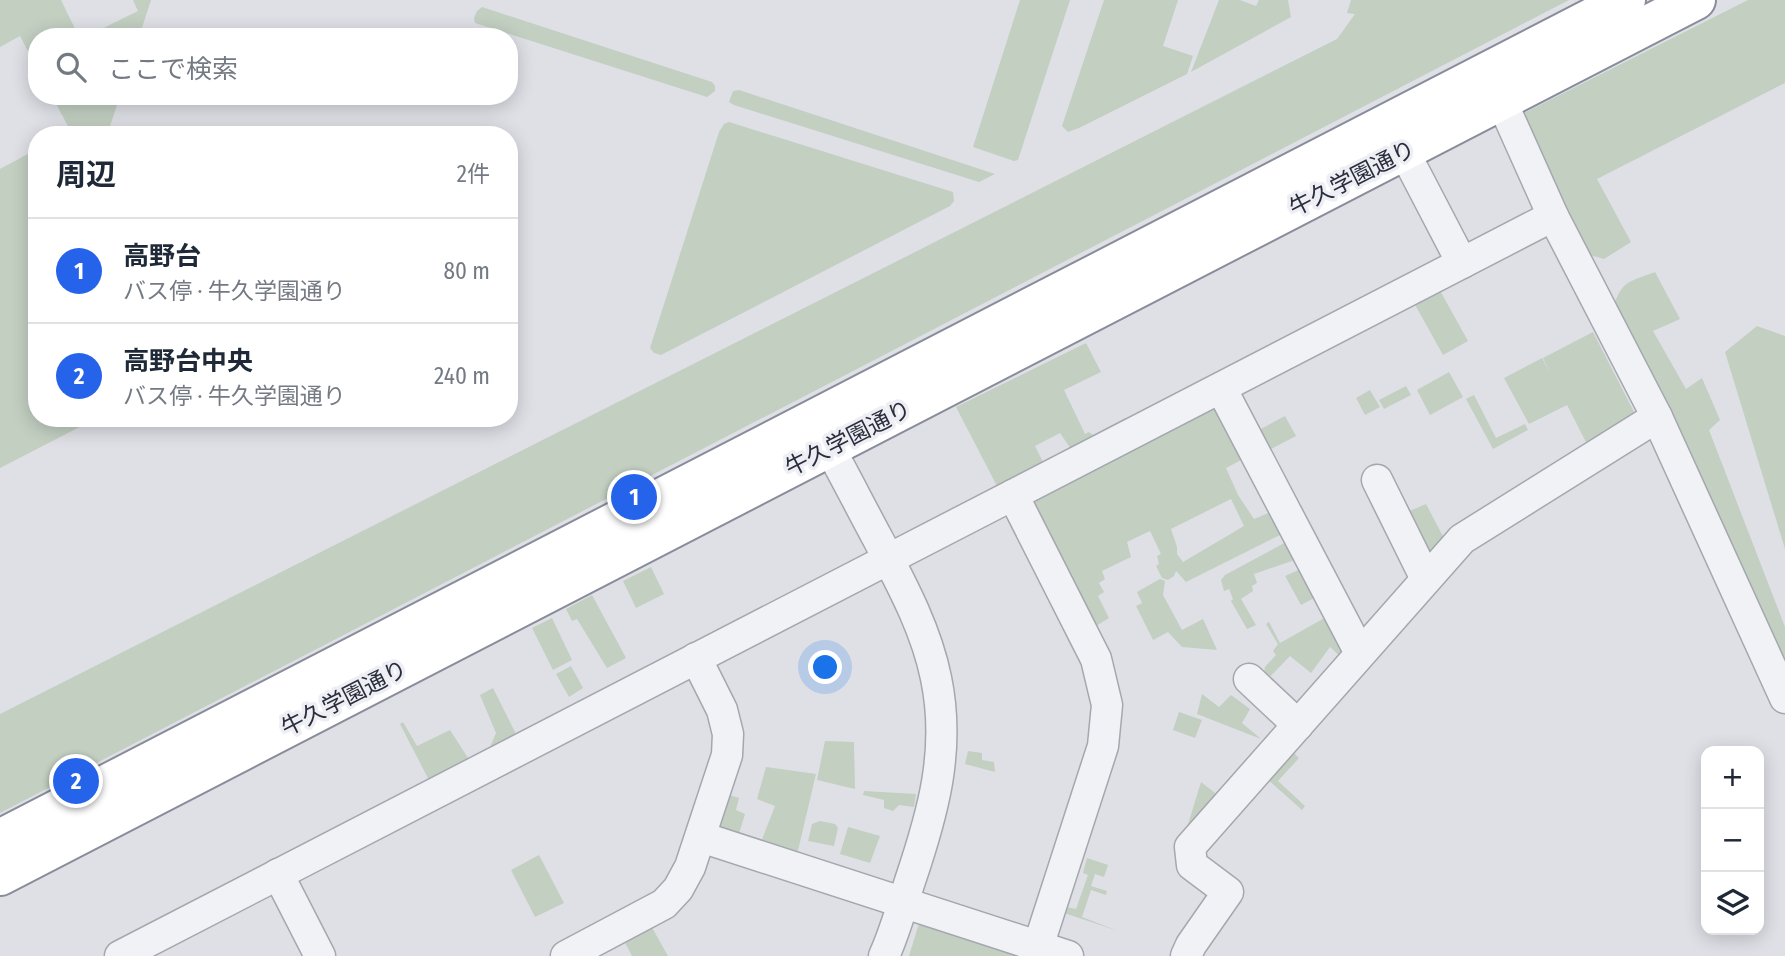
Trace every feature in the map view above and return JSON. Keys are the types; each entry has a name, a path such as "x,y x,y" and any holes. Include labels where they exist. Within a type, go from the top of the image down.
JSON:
{"highway":[{"name":"牛久学園通り","path":"1494,85 1626,0"},
{"name":"牛久学園通り","path":"0,876 822,433 1494,85 1696,0"},
{"name":"牛久学園通り","path":"0,839 822,433"}],"street":[{"path":"1494,85 1553,216 1657,417 1785,698"},
{"path":"1411,165 1462,263"},
{"path":"120,956 1553,216"},
{"path":"1221,388 1360,653"},
{"path":"1186,956 1228,892 1192,865 1190,847 1462,539 1657,417"},
{"path":"822,433 925,638 936,679 942,718 937,794 884,956"},
{"path":"1377,480 1426,579"},
{"path":"1013,495 1096,659 1107,705 1102,746 1036,951"},
{"path":"566,956 664,904 684,878 701,837 727,755 728,734 722,710 696,659"},
{"path":"1249,679 1298,724"},
{"path":"701,837 903,903 1036,951 1068,956"},
{"path":"278,874 320,956"}],"green space":[{"path":"0,0 61,0 75,28 28,28 28,51 20,36 0,47"},
{"path":"133,0 151,0 142,28 103,28 138,11"},
{"path":"1020,0 1070,0 1018,160 1014,161 973,147"},
{"path":"1104,0 1178,0 1163,46 1193,56 1187,74 1068,132 1062,126"},
{"path":"1219,0 1240,0 1256,6 1259,0 1288,0 1291,17 1191,72"},
{"path":"1351,0 1569,0 0,813 0,714 1337,39 1355,14 1347,13"},
{"path":"1748,0 1785,0 1785,83 1597,179 1631,242 1604,259 1586,254 1522,114"},
{"path":"482,7 712,82 715,91 707,97 518,37 518,28 491,28 475,23 477,11"},
{"path":"739,90 995,174 979,182 734,105 729,102 733,91"},
{"path":"57,105 117,105 110,126 68,126"},
{"path":"729,122 953,192 954,201 950,206 661,355 654,353 650,348 719,132 724,124"},
{"path":"28,154 28,427 80,427 0,468 0,169"},
{"path":"1655,272 1680,319 1653,331 1686,389 1702,378 1720,420 1709,430 1785,627 1785,676 1613,308 1623,287"},
{"path":"1438,287 1468,341 1443,355 1413,301"},
{"path":"1757,326 1785,336 1785,549 1725,352"},
{"path":"1593,332 1634,412 1628,422 1587,444 1567,405 1529,424 1504,378 1542,358 1550,373 1543,358"},
{"path":"1086,343 1101,372 1064,390 1085,434 1089,432 1093,435 1125,418 1130,425 1073,452 1060,433 1035,446 1044,464 998,488 956,407"},
{"path":"1449,372 1463,397 1430,415 1417,390"},
{"path":"1406,386 1411,395 1384,409 1379,400"},
{"path":"1370,390 1380,407 1365,415 1356,398"},
{"path":"1474,395 1496,438 1525,424 1528,430 1493,449 1466,399"},
{"path":"1208,404 1221,409 1243,459 1226,468 1238,495 1254,519 1273,511 1286,532 1186,582 1176,571 1168,580 1162,578 1156,566 1159,564 1157,556 1161,554 1150,531 1127,542 1131,557 1102,571 1105,579 1099,583 1104,592 1098,596 1109,618 1091,629 1031,500","holes":["1231,499 1244,526 1183,562 1177,554 1171,529"]},
{"path":"1285,416 1296,436 1267,451 1257,431"},
{"path":"1426,504 1446,542 1430,560 1400,515"},
{"path":"1288,541 1298,559 1254,574 1257,583 1252,586 1253,591 1241,599 1256,625 1247,629 1231,601 1233,599 1229,589 1224,591 1221,580 1225,575"},
{"path":"651,567 664,594 636,608 623,581"},
{"path":"1303,568 1318,596 1301,605 1285,576"},
{"path":"1160,579 1165,581 1163,595 1182,630 1203,619 1217,650 1182,647 1168,632 1153,640 1136,606 1142,603 1137,592"},
{"path":"592,595 626,658 607,668 577,619 572,621 566,609"},
{"path":"1328,616 1346,650 1343,659 1330,647 1311,673 1290,656 1265,682 1265,667 1276,655 1273,651 1278,644 1266,624 1269,622 1280,643"},
{"path":"552,618 572,660 553,670 532,628"},
{"path":"571,666 583,688 569,697 556,674"},
{"path":"493,688 517,736 487,754 496,733 480,695"},
{"path":"1202,694 1219,707 1231,695 1250,709 1242,723 1261,739 1197,714"},
{"path":"1179,712 1202,720 1195,738 1173,730"},
{"path":"403,722 417,746 450,730 468,758 430,782 400,724"},
{"path":"825,741 854,742 855,789 817,780"},
{"path":"1290,749 1299,758 1278,781 1305,806 1302,810 1265,777"},
{"path":"968,751 982,753 982,760 994,762 995,772 965,764"},
{"path":"766,767 816,774 796,859 759,847 775,806 757,799"},
{"path":"1201,782 1220,797 1185,834"},
{"path":"864,791 916,794 914,807 899,805 893,811 884,808 884,800 863,795"},
{"path":"726,794 739,798 736,810 745,814 738,837 721,832 716,821"},
{"path":"820,821 835,824 838,828 834,846 808,841 812,824"},
{"path":"848,827 880,836 870,863 840,854"},
{"path":"539,855 564,903 535,917 511,870"},
{"path":"1087,858 1108,865 1104,877 1095,874 1091,886 1107,891 1106,895 1091,890 1082,917 1118,931 1064,913 1066,907 1076,909 1088,875 1083,873"},
{"path":"920,920 1023,956 909,956"},
{"path":"650,924 668,956 632,956 622,937"}],"place":[{"name":"高野台","path":"634,497"},
{"name":"高野台中央","path":"76,781"}]}
